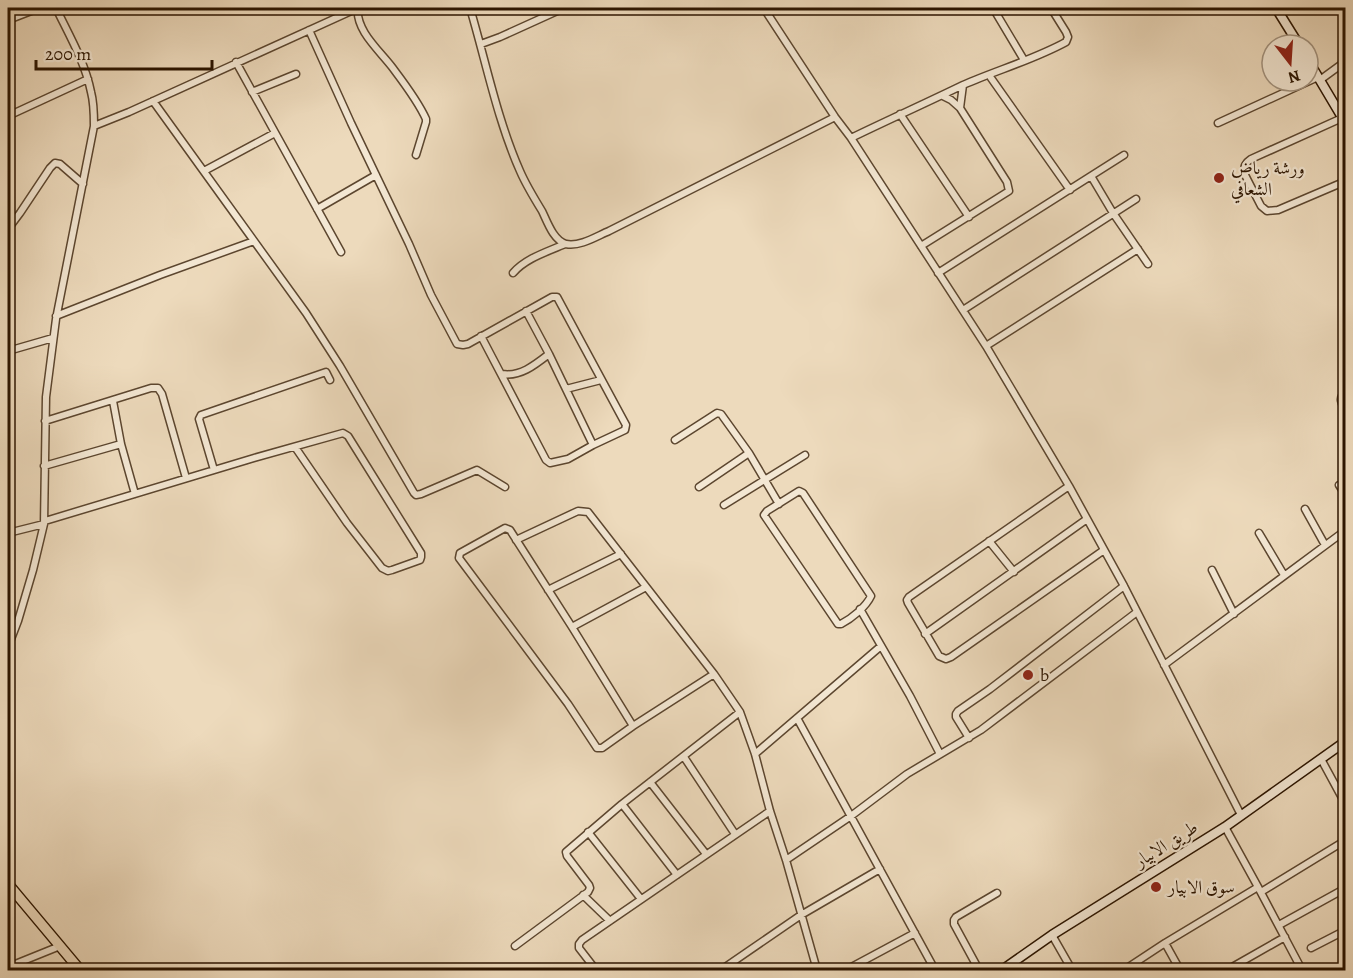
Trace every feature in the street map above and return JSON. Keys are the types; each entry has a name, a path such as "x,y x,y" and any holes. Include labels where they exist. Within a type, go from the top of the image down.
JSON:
{"main road":[{"path":"1276,8 1292,33"},
{"path":"1320,80 1344,121"},
{"name":"طريق الابيار","path":"1002,970 1016,967 1053,935 1225,827 1346,741"},
{"path":"8,884 80,970"}],"street":[{"path":"8,20 39,8"},
{"path":"8,647 33,570 44,523 46,397 53,338 94,126 94,106 88,78 56,8"},
{"path":"94,126 358,8"},
{"path":"358,8 357,14 366,34 393,69 426,119 417,155"},
{"path":"470,8 500,115 521,173 555,236 565,244"},
{"path":"481,44 500,38 564,8"},
{"path":"762,8 851,138 986,346 1069,486 1124,586 1241,815"},
{"path":"993,8 1024,60"},
{"path":"851,138 1067,40 1066,32 1051,8"},
{"path":"309,30 431,296 457,344 468,344 481,336 552,297 556,297 626,424 625,430 561,461 550,463 546,460 481,336"},
{"path":"1320,77 1346,61"},
{"path":"236,62 341,252"},
{"path":"252,92 296,74"},
{"path":"8,116 88,78"},
{"path":"991,78 1070,190"},
{"path":"960,108 963,86"},
{"path":"1218,123 1285,93"},
{"path":"921,246 1009,190 1007,182 960,108 943,96"},
{"path":"153,101 285,282 329,348 414,493 421,494 477,471 506,488"},
{"path":"900,114 969,217"},
{"path":"513,273 525,262 565,244 576,244 609,231 835,117"},
{"path":"1344,121 1251,159 1246,162 1244,173 1267,211 1278,210 1346,182"},
{"path":"204,171 275,133"},
{"path":"938,273 1124,155"},
{"path":"8,230 55,163 60,164 84,184"},
{"path":"317,209 376,175"},
{"path":"1091,176 1148,264"},
{"path":"963,310 1136,199"},
{"path":"57,316 254,241"},
{"path":"986,346 1138,249"},
{"path":"526,311 593,445"},
{"path":"8,351 53,338"},
{"path":"502,374 519,373 537,364 549,354"},
{"path":"214,470 199,419 201,415 326,372 330,380"},
{"path":"566,389 601,380"},
{"path":"45,421 156,387 160,390 186,478"},
{"path":"1346,391 1340,396 1346,412"},
{"path":"113,401 121,444 135,494"},
{"path":"675,440 719,413 749,453 779,504"},
{"path":"8,533 186,478 295,447 343,434 348,436 421,553 420,560 388,571 382,568 347,523 295,447"},
{"path":"44,466 121,444"},
{"path":"699,487 749,453"},
{"path":"724,505 805,455"},
{"path":"1339,485 1346,496"},
{"path":"1069,486 907,600 925,634 939,656 951,657 1104,550"},
{"path":"799,491 802,493 871,596 870,600 860,609 844,623 838,624 765,519 766,512 799,491"},
{"path":"1305,509 1325,545"},
{"path":"516,540 578,511 588,512 714,674 740,712 755,754 817,970"},
{"path":"925,634 1087,519"},
{"path":"633,726 510,530 505,528 460,553 459,558 568,704 597,748 602,748 714,674"},
{"path":"1164,665 1346,530"},
{"path":"1259,533 1284,575"},
{"path":"989,541 1014,572"},
{"path":"548,590 621,554"},
{"path":"1212,570 1234,614"},
{"path":"969,738 956,717 958,711 1124,586"},
{"path":"572,627 646,587"},
{"path":"860,609 940,754"},
{"path":"786,860 907,774 969,738 1137,612"},
{"path":"755,754 881,646"},
{"path":"514,946 588,892 589,885 566,852 622,804 740,712"},
{"path":"797,718 935,970"},
{"path":"684,757 735,834"},
{"path":"1321,759 1346,805"},
{"path":"650,782 706,855"},
{"path":"622,804 677,875"},
{"path":"596,970 579,948 579,944 770,811"},
{"path":"1225,827 1301,968 1294,970"},
{"path":"588,832 641,899"},
{"path":"1124,970 1165,943 1346,840"},
{"path":"721,970 801,915 880,869"},
{"path":"1279,925 1346,888"},
{"path":"979,970 954,920 997,893"},
{"path":"583,895 610,921"},
{"path":"1311,948 1346,930"},
{"path":"846,970 915,933"},
{"path":"1053,935 1072,970"},
{"path":"1227,970 1285,937"},
{"path":"1165,943 1180,970"},
{"path":"8,967 60,946"}],"place":[{"name":"ورشة رياض الشعافي","path":"1219,178"},
{"name":"b","path":"1028,675"},
{"name":"سوق الابيار","path":"1156,887"}]}
